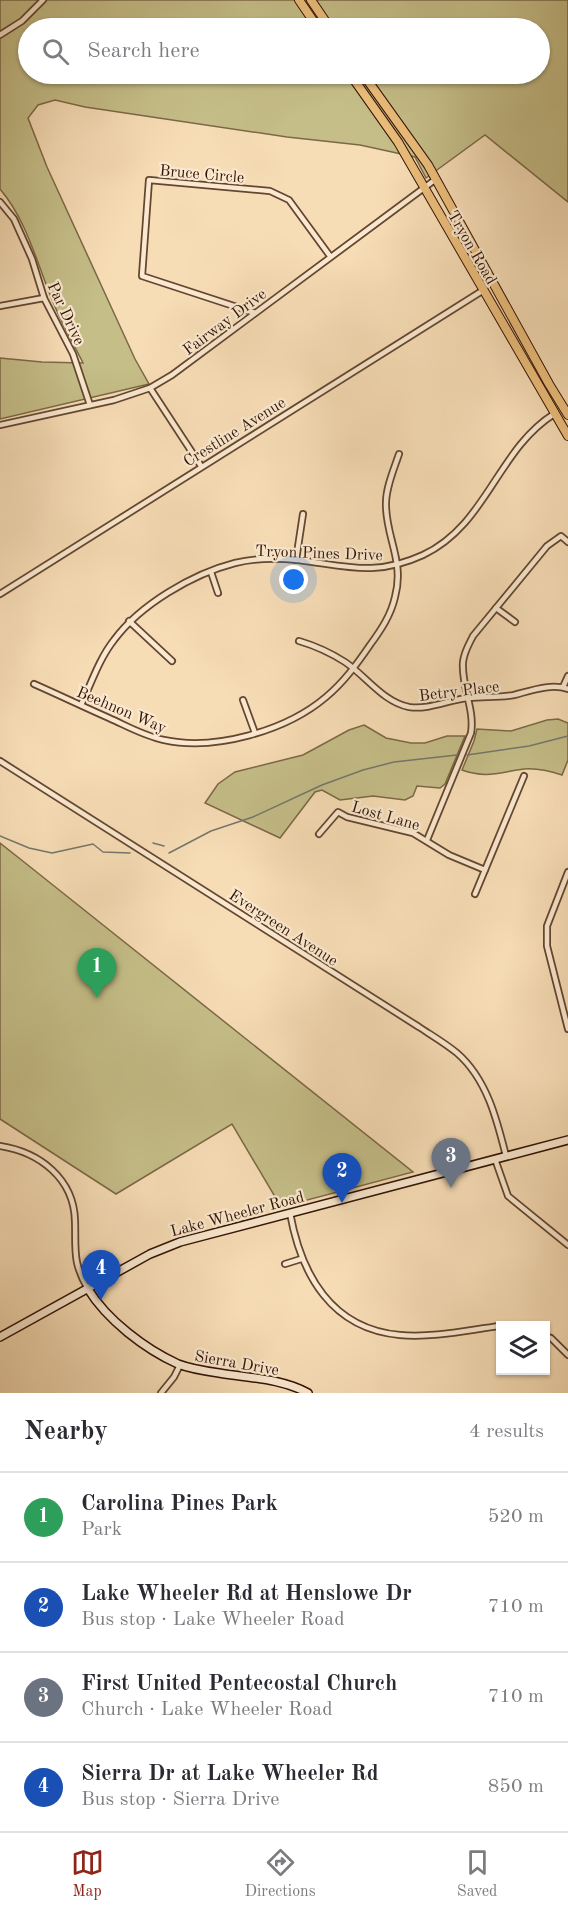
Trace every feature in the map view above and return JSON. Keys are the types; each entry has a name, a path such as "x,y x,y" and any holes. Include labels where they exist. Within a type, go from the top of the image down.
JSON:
{"main road":[{"path":"299,0 311,18"},
{"path":"311,0 323,18"},
{"name":"Tryon Road","path":"357,84 398,142 482,291 568,436"},
{"name":"Tryon Road","path":"370,84 436,179 568,415"},
{"name":"Lake Wheeler Road","path":"0,1337 150,1254 174,1244 568,1140"},
{"name":"Sierra Drive","path":"88,1289 113,1321 166,1358 180,1365 272,1381 308,1393"}],"street":[{"path":"25,18 43,0"},
{"path":"0,35 18,24"},
{"name":"Fairway Drive","path":"0,425 114,400 150,388 172,375 436,179"},
{"name":"Bruce Circle","path":"255,313 142,276 149,180 270,191 289,200 330,256"},
{"name":"Par Drive","path":"1,205 14,219 32,259 44,298 73,354 90,405"},
{"name":"Crestline Avenue","path":"0,594 482,291"},
{"path":"0,306 44,298"},
{"path":"150,388 201,466"},
{"name":"Tryon Pines Drive","path":"81,705 112,642 129,621 164,594 211,572 235,563 268,559 374,569 398,565 440,546 456,534 484,499 521,443 554,414"},
{"name":"Beehnon Way","path":"34,684 143,734 189,744 235,739 305,712 343,681 379,632 392,609 397,587 398,565 386,502 399,454"},
{"path":"296,560 303,514"},
{"path":"427,840 471,733 472,722 463,663 466,648 473,636 547,546 561,536 568,542"},
{"path":"211,572 218,593"},
{"path":"496,608 515,622"},
{"path":"129,621 172,661"},
{"name":"Betry Place","path":"299,641 332,654 395,703 407,706 432,706 468,698 504,697 534,690 566,688"},
{"path":"566,688 568,676"},
{"path":"243,700 255,733"},
{"name":"Evergreen Avenue","path":"0,761 458,1054 486,1092 495,1114 506,1156"},
{"path":"475,894 524,776"},
{"name":"Lost Lane","path":"319,834 338,812 347,817 413,833 449,855 485,870"},
{"path":"568,872 547,927 547,946 568,1029"},
{"name":"Sierra Drive","path":"0,1146 24,1151 39,1158 61,1179 74,1208 74,1250 79,1271 88,1289"},
{"path":"495,1159 508,1196 568,1245"},
{"path":"290,1213 301,1259 315,1283 327,1300 338,1310 364,1326 383,1333 421,1336 496,1327"},
{"path":"285,1264 301,1259"},
{"path":"550,1338 568,1355"},
{"path":"161,1393 180,1365"}],"shaded area":[{"path":"0,0 568,0 568,202 485,135 426,178 415,157 360,145 287,137 85,107 55,100 38,105 28,118 47,167 135,359 149,384 0,419 0,358 83,363 56,309 26,231 0,189"},
{"path":"558,719 568,723 568,760 562,775 533,769 486,774 462,770 477,729 511,731"},
{"path":"364,725 386,738 411,743 425,743 447,736 465,736 445,784 440,788 417,786 413,796 405,800 373,796 340,800 322,790 315,792 280,838 205,803 218,784 235,772 303,755 349,730"},
{"path":"0,843 413,1172 281,1207 232,1124 116,1194 0,1119"}],"waterway":[{"path":"467,755 529,746 568,736"},
{"path":"169,853 211,831 253,817 322,785 363,770 394,762 457,755"},
{"path":"0,836 29,848 52,853 93,844 103,852 130,853"},
{"path":"153,843 164,846"}],"place":[{"name":"Carolina Pines Park","path":"97,998"},
{"name":"First United Pentecostal Church","path":"451,1188"},
{"name":"Lake Wheeler Rd at Henslowe Dr","path":"342,1203"},
{"name":"Sierra Dr at Lake Wheeler Rd","path":"101,1300"}]}
